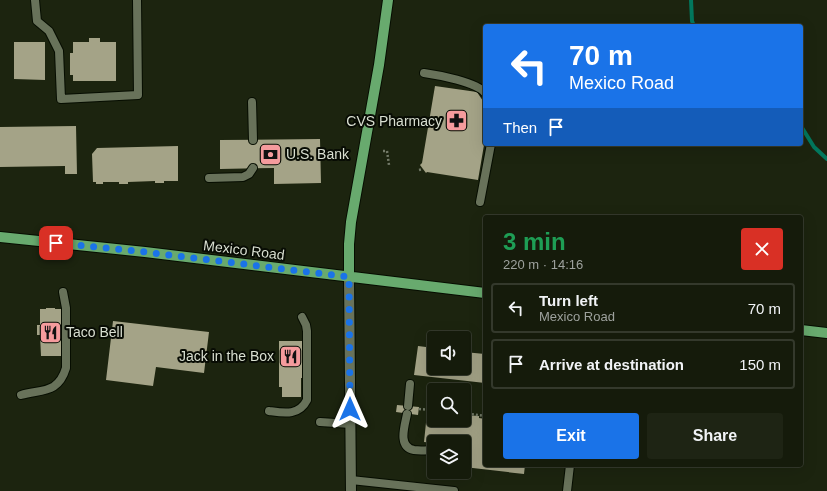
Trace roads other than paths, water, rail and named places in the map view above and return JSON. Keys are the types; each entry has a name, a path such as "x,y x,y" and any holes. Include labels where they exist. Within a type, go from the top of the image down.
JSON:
{"main road":[{"path":"349,277 351,222 379,65 388,0"},
{"name":"Mexico Road","path":"0,237 145,252 483,293"},
{"path":"803,330 827,333"}],"street":[{"path":"349,277 351,491"}],"lane":[{"path":"35,0 38,21 49,30 59,51 61,99 138,96 137,0"},
{"path":"424,73 472,84 483,89"},
{"path":"252,102 253,140"},
{"path":"480,202 491,146"},
{"path":"209,178 243,177 249,174 253,168"},
{"path":"21,395 32,392 46,391 53,388 63,377 66,368 66,308 63,292"},
{"path":"269,411 294,412 304,406 307,400 307,331 302,317"},
{"path":"410,384 403,440 406,446 410,449 427,450"},
{"path":"320,422 351,424"},
{"path":"567,491 570,467"},
{"path":"351,480 454,491"}],"waterway":[{"path":"691,0 693,24"},
{"path":"803,129 814,147 827,159"}],"place":[{"name":"CVS Pharmacy","path":"457,121"},
{"name":"U.S. Bank","path":"270,154"},
{"name":"Taco Bell","path":"50,332"},
{"name":"Jack in the Box","path":"290,356"}]}
